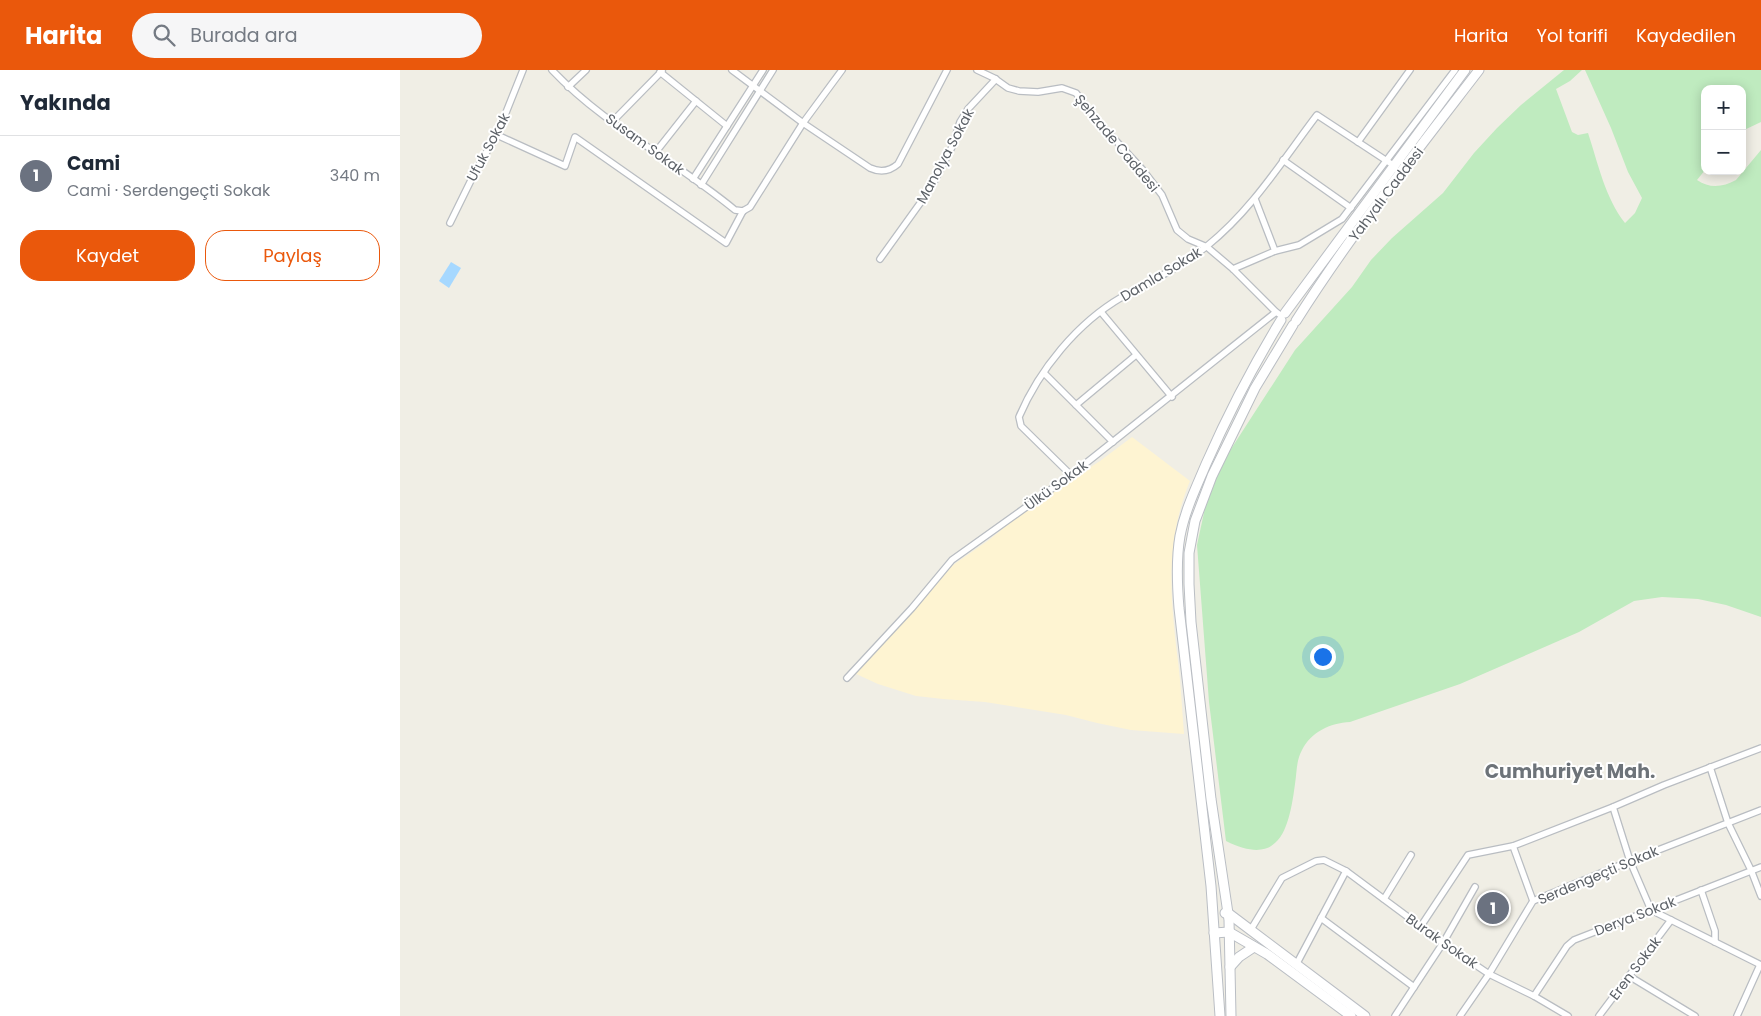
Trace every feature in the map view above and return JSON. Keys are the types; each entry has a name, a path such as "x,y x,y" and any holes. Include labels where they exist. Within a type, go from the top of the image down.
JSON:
{"main road":[{"name":"Yahyalı Caddesi","path":"1220,1016 1213,913 1179,608 1178,548 1187,508 1242,387 1281,315 1390,163 1465,70"},
{"name":"Yahyalı Caddesi","path":"1231,1016 1228,913 1211,799 1188,584 1189,553 1195,521 1212,476 1255,388 1295,323 1355,235 1479,70"},
{"path":"1293,312 1296,316 1295,323 1286,326 1281,315 1293,312"},
{"path":"1213,913 1228,913 1365,1016"},
{"path":"1214,932 1229,932 1267,954 1351,1016"},
{"path":"1230,967 1239,957 1254,947"}],"street":[{"name":"Ufuk Sokak","path":"450,223 477,168 497,135 523,70"},
{"name":"Susam Sokak","path":"552,70 568,87 612,122 735,210 742,211"},
{"path":"568,87 586,70"},
{"path":"732,70 803,123 870,168 882,171 889,170 898,164 947,70"},
{"path":"693,179 763,70"},
{"path":"701,185 773,70"},
{"path":"497,135 565,166 575,137 726,243 742,211 750,207 803,123 842,70"},
{"name":"Şehzade Caddesi","path":"979,70 1008,88 1019,92 1038,92 1062,88 1076,93 1094,117 1142,169 1162,195 1177,230 1188,239 1206,246 1281,315"},
{"path":"1358,142 1410,70"},
{"path":"1233,269 1275,251 1299,245 1342,219 1390,163 1455,70"},
{"path":"612,122 662,71 727,126"},
{"name":"Manolya Sokak","path":"880,259 931,188 952,146 960,122 968,109 996,79"},
{"path":"655,153 696,101"},
{"name":"Damla Sokak","path":"1071,475 1020,426 1019,422 1020,414 1044,373 1075,336 1101,312 1121,298 1184,263 1233,223 1255,199 1318,116 1390,163"},
{"path":"1283,160 1351,208"},
{"path":"1255,199 1275,251"},
{"path":"1101,312 1172,397"},
{"name":"Ülkü Sokak","path":"847,678 912,608 952,560 1071,475 1281,315"},
{"path":"1076,405 1136,355"},
{"path":"1044,373 1113,442"},
{"path":"1421,926 1468,855 1513,846 1761,748"},
{"path":"1710,768 1728,823 1751,870 1761,896"},
{"path":"1613,807 1630,861 1651,910 1759,965"},
{"name":"Serdengeçti Sokak","path":"1460,1016 1489,974 1533,901 1761,810"},
{"path":"1513,846 1533,901"},
{"path":"1384,899 1411,855"},
{"name":"Burak Sokak","path":"1250,931 1282,878 1320,860 1324,860 1346,871 1443,943 1489,974 1534,996 1568,1016"},
{"name":"Derya Sokak","path":"1534,996 1566,946 1571,942 1761,866"},
{"path":"1296,965 1346,871"},
{"path":"1395,1016 1443,943 1474,887"},
{"path":"1701,890 1715,931 1715,942"},
{"path":"1321,918 1414,987"},
{"name":"Eren Sokak","path":"1599,1016 1671,920"},
{"path":"1737,1016 1761,956"},
{"path":"1628,976 1695,1016"}],"green space":[{"path":"1564,70 1582,70 1570,81 1556,89 1572,132 1578,135 1588,133 1607,191 1612,203 1625,223 1635,213 1642,198 1628,172 1585,70 1761,70 1761,122 1746,129 1746,85 1701,85 1701,175 1697,180 1712,186 1736,180 1740,175 1746,175 1746,168 1761,150 1761,617 1726,605 1698,599 1662,597 1634,601 1579,632 1460,684 1350,722 1328,727 1310,738 1300,754 1293,800 1285,829 1279,840 1270,847 1259,850 1244,848 1226,841 1209,702 1197,545 1205,508 1220,466 1295,350 1352,287 1371,260 1392,238 1443,193 1474,153 1521,105"}],"sand":[{"path":"1132,437 1190,481 1176,526 1172,570 1173,615 1184,734 1131,730 1066,715 985,702 916,696 878,684 854,673 953,565 989,540 1033,504 1100,461"}],"water":[{"path":"451,262 461,268 449,288 439,281"}],"place":[{"name":"Cami","path":"1493,908"}],"district":[{"name":"Cumhuriyet Mah.","path":"1570,771"}]}
